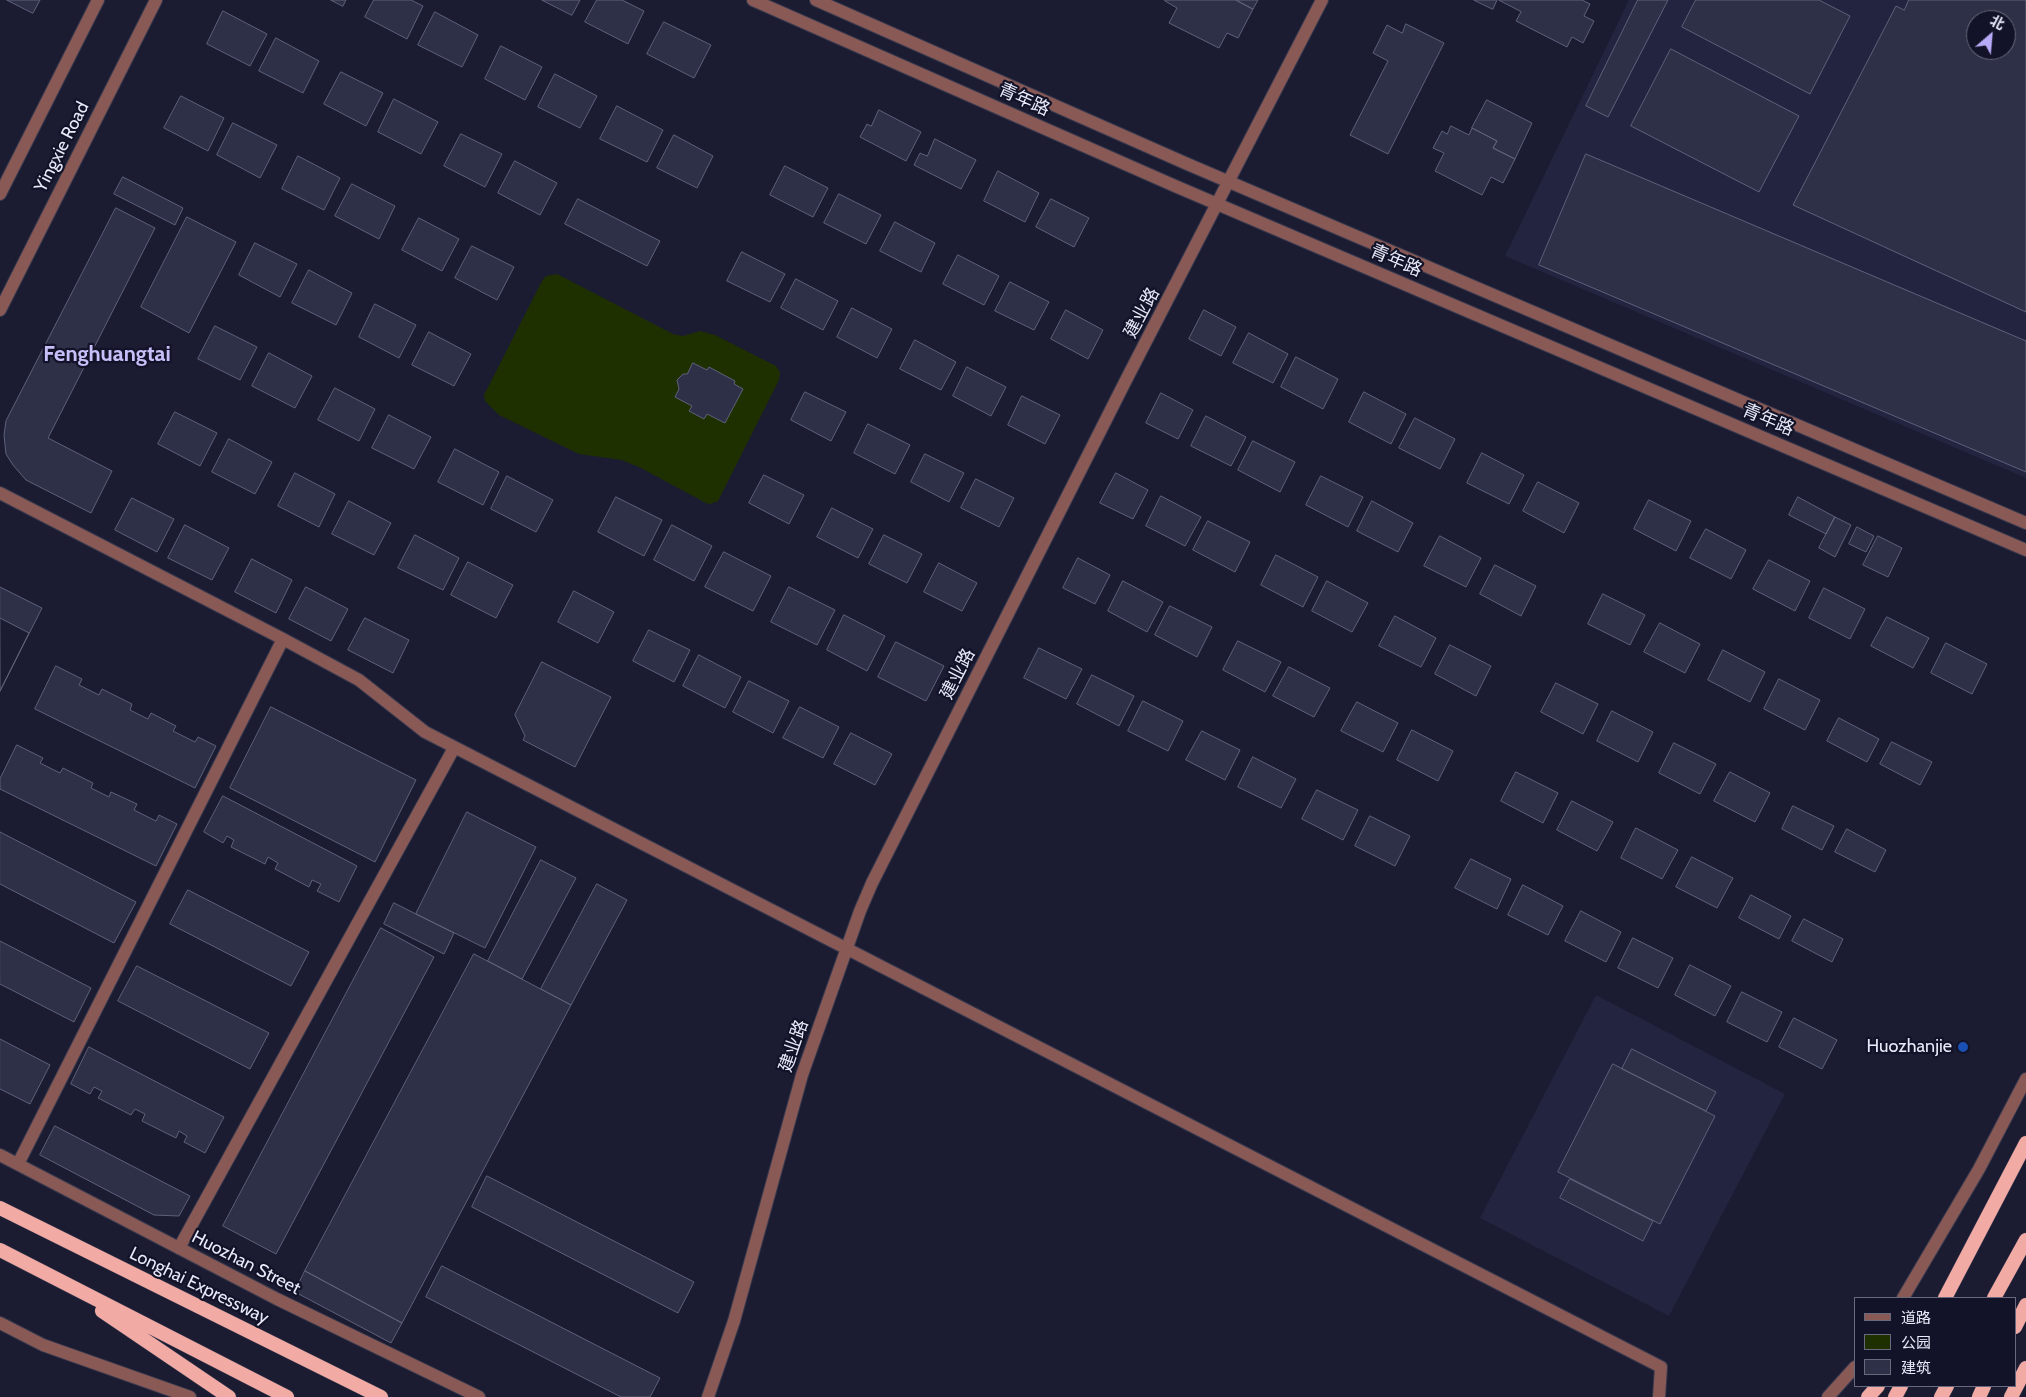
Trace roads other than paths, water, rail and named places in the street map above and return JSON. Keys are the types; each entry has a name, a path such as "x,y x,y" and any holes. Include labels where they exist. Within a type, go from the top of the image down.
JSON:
{"highway":[{"path":"1944,1297 1954,1281 2026,1143"},
{"name":"Longhai Expressway","path":"0,1208 381,1397"},
{"path":"1995,1297 2026,1240"},
{"path":"0,1250 287,1397"},
{"path":"52,1277 229,1397"},
{"path":"2016,1325 2026,1305"},
{"path":"2011,1397 2026,1368"},
{"path":"1868,1397 1877,1387"}],"street":[{"name":"Yingxie Road","path":"0,194 98,0"},
{"name":"Yingxie Road","path":"0,310 156,0"},
{"name":"青年路","path":"753,0 1218,204 2026,550"},
{"name":"青年路","path":"816,0 1230,181 2026,523"},
{"name":"建业路","path":"708,1397 734,1321 802,1075 872,882 1322,0"},
{"path":"0,493 359,680 425,732 454,748 1661,1367 1659,1397"},
{"path":"18,1164 283,639"},
{"path":"179,1248 454,748"},
{"path":"1904,1297 1979,1169 2026,1078"},
{"name":"Huozhan Street","path":"0,1155 277,1299 479,1397"},
{"path":"0,1323 43,1345 190,1397"},
{"path":"1828,1397 1854,1368"}],"place":[{"name":"Huozhanjie","path":"1963,1047"}],"district":[{"name":"Fenghuangtai","path":"107,355"}]}
